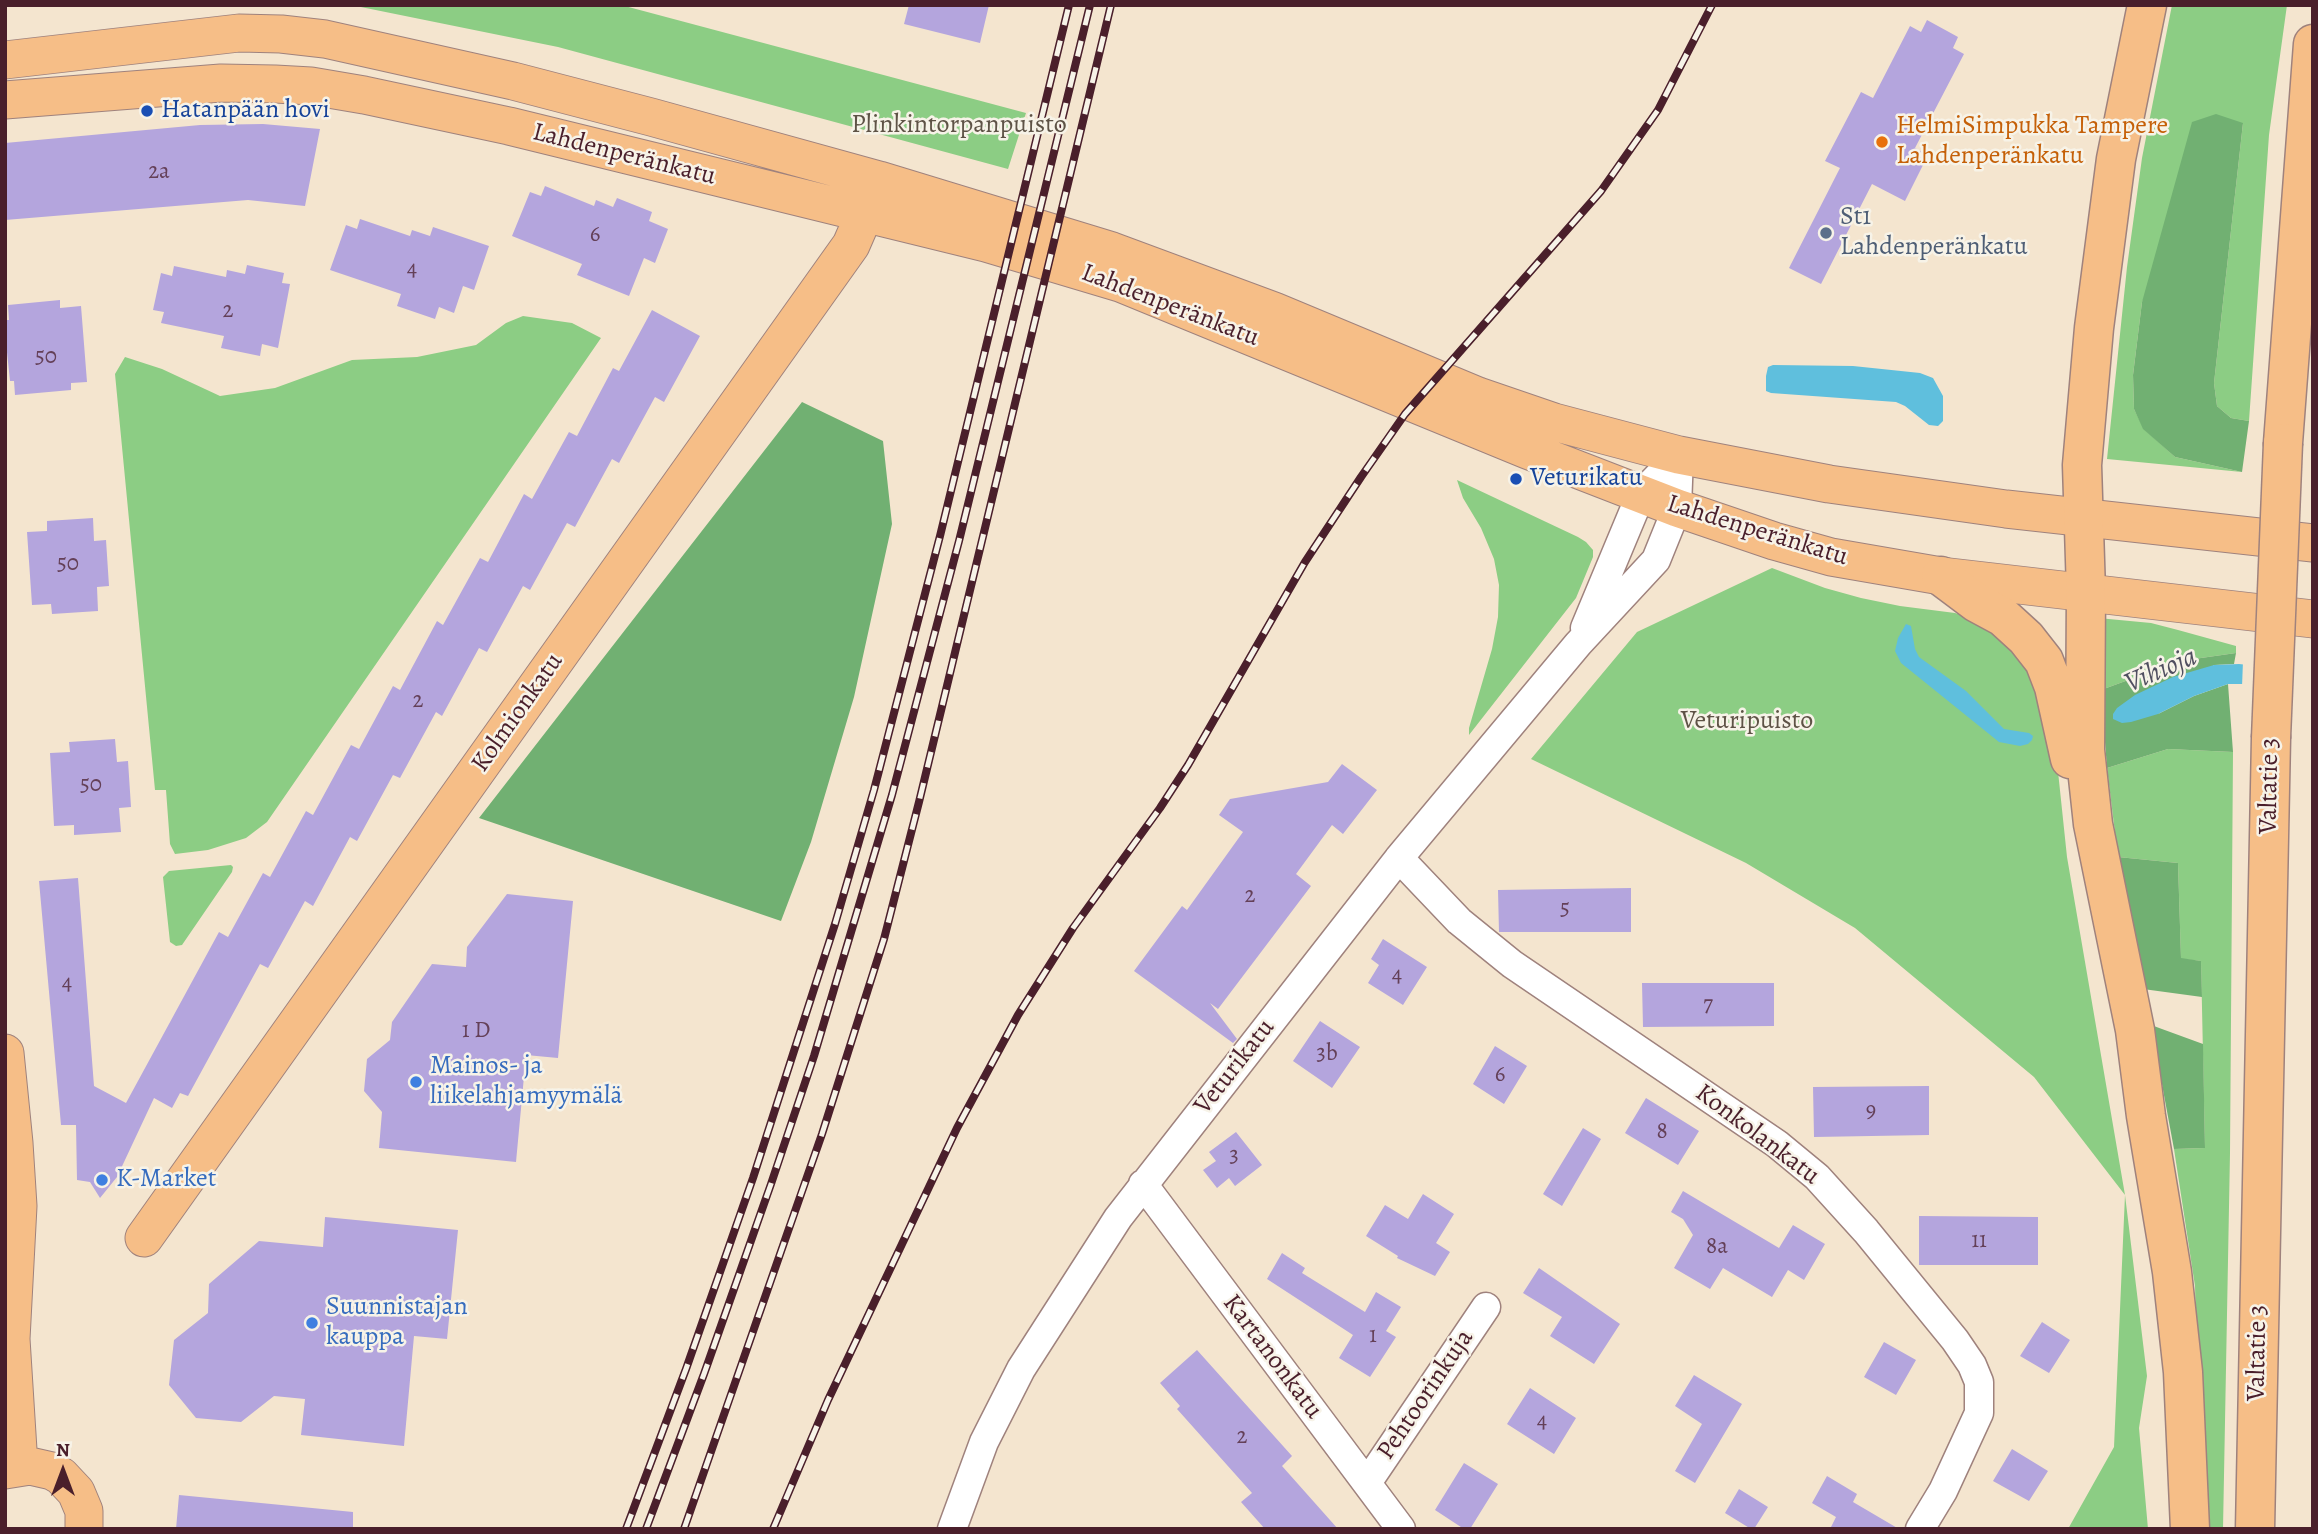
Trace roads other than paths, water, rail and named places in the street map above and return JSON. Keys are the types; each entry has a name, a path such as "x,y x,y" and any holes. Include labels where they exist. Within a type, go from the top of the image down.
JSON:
{"highway":[{"path":"2147,5 2116,159 2096,315 2082,465 2086,592 2085,750 2093,824 2135,1030 2146,1116 2172,1272 2183,1372 2190,1529"},
{"name":"Valtatie 3","path":"2255,1529 2271,738 2283,443 2313,44"},
{"path":"1941,576 1977,603 2003,617 2026,638 2044,661 2054,687 2067,751 2093,824"}],"main road":[{"name":"Lahdenperänkatu","path":"5,60 239,33 325,38 579,97 879,180 1112,251 1274,311 1491,401 1554,422 1679,455 1829,484 2083,518 2313,543"},
{"name":"Lahdenperänkatu","path":"5,100 221,83 311,86 509,126 986,243 1120,283 1527,450 1677,508 1831,557 1941,576 2313,619"},
{"name":"Kolmionkatu","path":"144,1238 851,246 879,180"},
{"path":"5,1053 18,1206 11,1339 12,1468 41,1467 61,1476 76,1492 84,1511 84,1529"}],"street":[{"name":"Veturikatu","path":"1578,644 1641,494 1679,455"},
{"name":"Veturikatu","path":"952,1529 985,1442 1021,1368 1118,1218 1399,858 1578,644 1656,560 1677,508 1679,455"},
{"name":"Konkolankatu","path":"1399,858 1459,921 1512,964 1777,1144 1817,1177 1866,1231 1941,1322 1972,1365 1979,1382 1979,1413 1943,1491 1920,1529"},
{"name":"Kartanonkatu","path":"1143,1184 1401,1529"},
{"name":"Pehtoorinkuja","path":"1367,1483 1486,1307"}],"water":[{"path":"1853,366 1920,373 1933,378 1943,396 1943,421 1938,426 1929,425 1896,402 1771,393 1766,391 1766,376 1768,367"},
{"path":"1906,624 1911,626 1919,657 1966,691 2004,729 2029,733 2033,736 2032,740 2020,746 1999,742 1901,663 1895,651 1898,638"},
{"path":"2239,664 2313,672 2294,684 2228,684 2194,696 2158,714 2122,723 2113,719 2117,708 2135,695 2173,677 2214,665"}],"railway":[{"path":"626,1529 753,1178 835,924 874,790 940,536 1069,5"},
{"path":"646,1529 704,1374 814,1056 892,795 959,541 1090,5"},
{"path":"684,1529 822,1134 884,939 1111,5"},
{"path":"773,1529 828,1400 957,1128 1018,1015 1073,928 1188,765 1305,562 1361,477 1405,414 1601,191 1658,110 1712,5"}],"place":[{"name":"Hatanpään hovi","path":"147,111"},
{"name":"HelmiSimpukka Tampere Lahdenperänkatu","path":"1882,142"},
{"name":"St1 Lahdenperänkatu","path":"1826,233"},
{"name":"Veturikatu","path":"1516,479"},
{"name":"Mainos- ja liikelahjamyymälä","path":"416,1082"},
{"name":"K-Market","path":"102,1180"},
{"name":"Suunnistajan kauppa","path":"312,1323"}],"park label":[{"name":"Plinkintorpanpuisto","path":"959,126"},
{"name":"Veturipuisto","path":"1747,722"}],"water label":[{"name":"Vihioja","path":"2161,671"}]}
